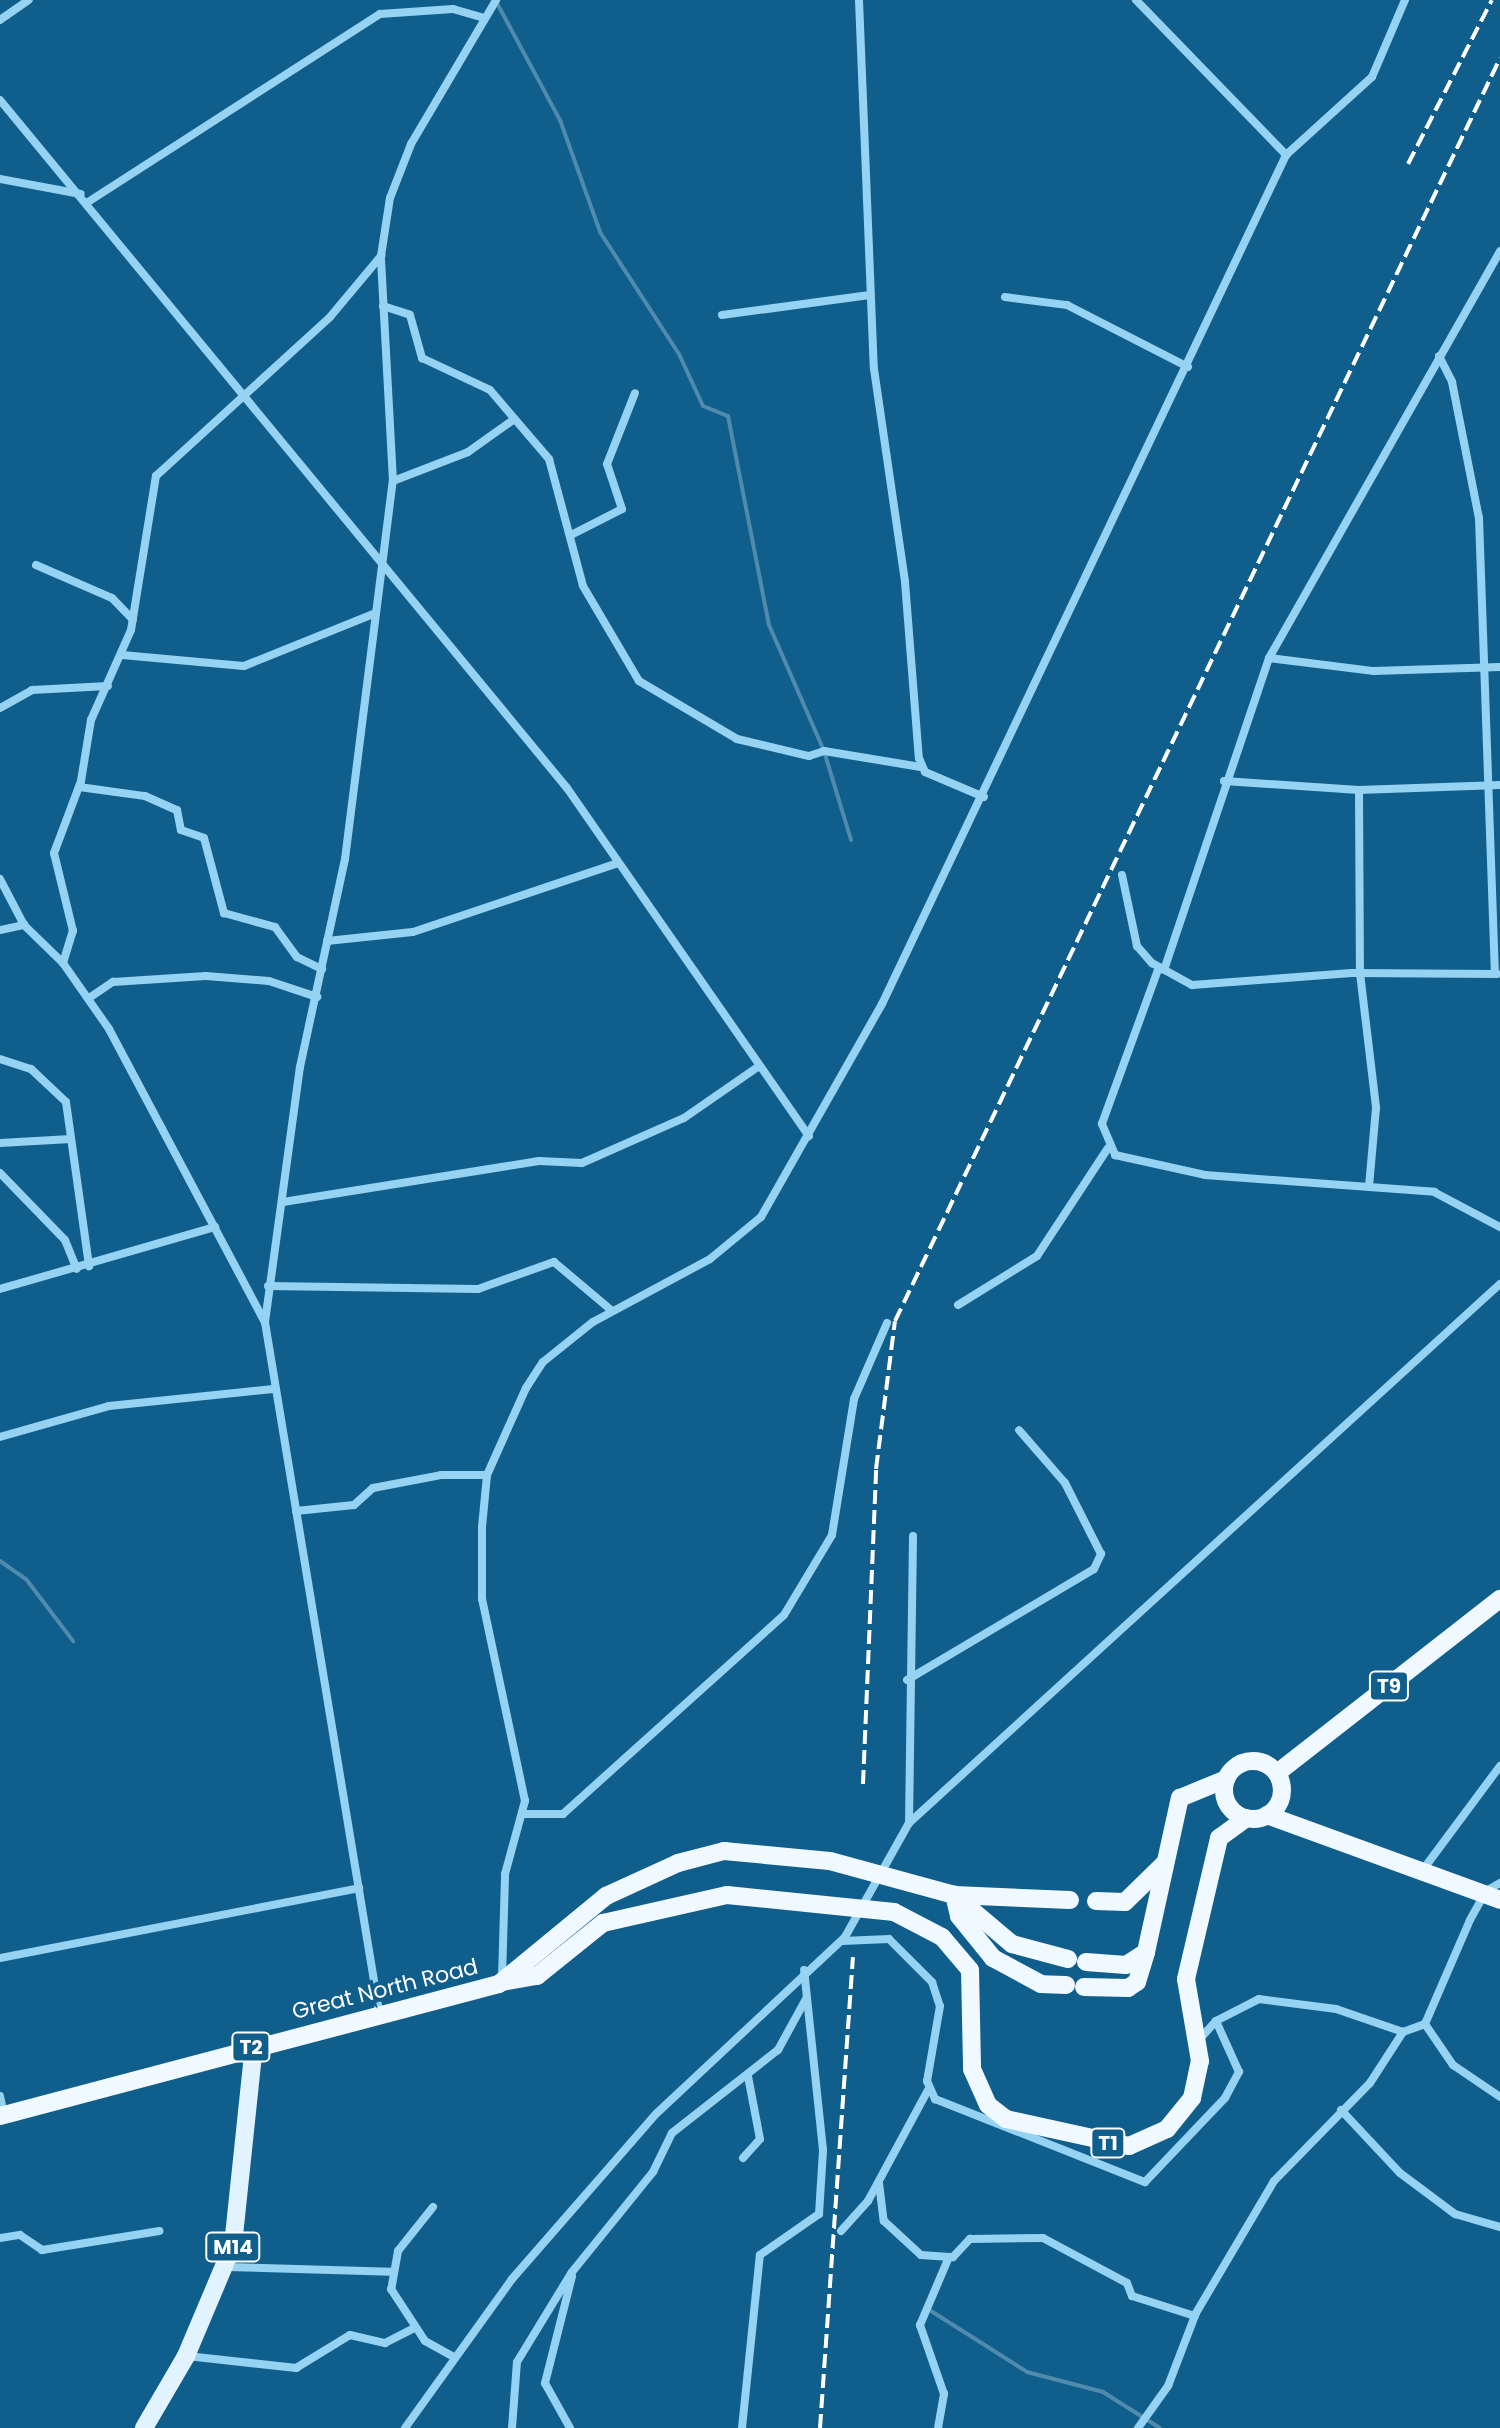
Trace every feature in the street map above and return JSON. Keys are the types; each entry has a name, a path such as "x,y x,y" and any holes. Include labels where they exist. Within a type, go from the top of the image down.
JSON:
{"highway":[{"name":"T9","path":"1277,1773 1500,1599"},
{"path":"954,1895 959,1916 993,1958 1041,1984 1128,1988 1146,1952 1180,1798 1226,1779 1246,1761 1277,1773 1282,1793 1267,1815"},
{"path":"1226,1779 1229,1806 1247,1818 1267,1815 1495,1891"},
{"name":"T1","path":"857,1908 894,1912 959,1952 973,1983 973,2083 1006,2119 1129,2146 1167,2129 1192,2098 1198,2042 1186,1979 1219,1838 1247,1818"},
{"path":"502,1982 606,1896 678,1863 724,1851 798,1855 954,1895 1070,1900"},
{"path":"1096,1901 1125,1902 1164,1864"},
{"name":"Great North Road","path":"1,2109 381,2018 502,1982 537,1976 603,1923 727,1895 857,1908"},
{"path":"954,1895 1012,1944 1077,1960 1126,1965 1146,1952"}],"main road":[{"name":"M14","path":"144,2428 186,2356 227,2267 247,2160 254,2046"}],"street":[{"path":"0,20 29,0"},
{"path":"381,2018 273,1389 265,1322 268,1286 317,997 345,859 393,481 381,256 400,168 496,0"},
{"path":"859,0 870,295 921,767"},
{"path":"1136,0 1286,155"},
{"path":"502,1982 505,1874 523,1814 525,1790 482,1599 487,1475 543,1362 611,1310 751,1230 809,1136 984,797 1286,155 1372,77 1402,2"},
{"path":"88,202 380,14 453,9 484,18"},
{"path":"0,100 88,202 567,788 809,1136"},
{"path":"0,179 81,194"},
{"path":"1500,251 1269,658 1161,968 1102,1124 1108,1148 1125,1158 1205,1175 1434,1192 1500,1227"},
{"path":"63,963 73,931 53,857 79,787 91,720 122,655 133,620 156,476 247,395 381,256"},
{"path":"722,315 870,295"},
{"path":"1005,297 1067,305 1188,367"},
{"path":"383,306 410,315 422,358 482,384 552,464 583,586 639,681 737,739 809,756 824,751 921,767 984,797"},
{"path":"1122,875 1137,946 1161,968 1210,987 1360,973 1498,974 1495,786 1479,518 1452,382 1439,356"},
{"path":"571,535 622,509 607,464 635,393"},
{"path":"393,481 468,452 513,420"},
{"path":"36,565 112,598 133,620"},
{"path":"122,655 244,666 376,613"},
{"path":"1269,658 1374,671 1500,667"},
{"path":"0,708 32,690 108,686"},
{"path":"1224,781 1359,790 1495,786"},
{"path":"79,787 145,796 177,810 181,830 204,838 224,913 275,927 297,957 322,969"},
{"path":"1359,790 1360,973 1376,1108 1369,1187"},
{"path":"327,941 413,932 618,863"},
{"path":"0,879 24,925 63,963 89,998 265,1322"},
{"path":"0,930 24,925"},
{"path":"89,998 113,982 206,976 269,981 317,997"},
{"path":"0,1059 31,1069 43,1088 62,1096 89,1266"},
{"path":"283,1202 539,1161 582,1163 684,1118 759,1066"},
{"path":"0,1143 71,1139"},
{"path":"958,1305 1037,1256 1108,1148"},
{"path":"0,1173 65,1240 77,1269"},
{"path":"0,1289 89,1266 215,1227"},
{"path":"268,1286 478,1289 554,1262 611,1310"},
{"path":"405,2428 454,2357 657,2113 804,1970 840,1941 909,1823 1500,1284"},
{"path":"523,1814 563,1814 784,1615 832,1535 854,1399 887,1323"},
{"path":"0,1437 109,1406 273,1389"},
{"path":"907,1680 1094,1569 1101,1554 1065,1483 1019,1430"},
{"path":"296,1511 354,1505 373,1488 441,1475 487,1475"},
{"path":"909,1823 907,1680 913,1536"},
{"path":"1425,1867 1500,1766"},
{"path":"0,1958 359,1888"},
{"path":"1138,2428 1168,2386 1195,2316 1280,2172 1370,2083 1403,2032 1425,2024 1495,1891"},
{"path":"840,1941 889,1939 932,1982 940,2006 928,2090 879,2183 841,2231"},
{"path":"742,2428 760,2255 819,2214 823,2150 804,1970"},
{"path":"512,2428 517,2362 572,2272 653,2172 672,2133 748,2076 789,2037 807,1997"},
{"path":"1198,2042 1216,2021 1270,1999 1336,2009 1403,2032"},
{"path":"928,2090 977,2121 1153,2182 1177,2142 1225,2098 1239,2072 1216,2021"},
{"path":"1425,2024 1453,2065 1500,2097"},
{"path":"743,2158 760,2139 748,2076"},
{"path":"1341,2110 1400,2173 1455,2214 1500,2227"},
{"path":"879,2183 880,2210 890,2230 921,2255 949,2257"},
{"path":"433,2207 398,2251 391,2272 391,2289 413,2329 454,2357"},
{"path":"0,2238 20,2235 42,2250 159,2231"},
{"path":"938,2428 944,2394 920,2325 949,2257 970,2239 1043,2238 1127,2283 1132,2296 1195,2316"},
{"path":"227,2267 391,2272"},
{"path":"570,2428 545,2383 572,2272"},
{"path":"186,2356 296,2368 350,2335 385,2343 413,2329"}],"waterway":[{"path":"498,5 560,120 600,232 679,354 703,406 728,416 769,625 824,751 851,840"},
{"path":"0,1561 26,1579 73,1641"},
{"path":"931,2311 1027,2372 1103,2392 1160,2428"}],"railway":[{"path":"1408,164 1492,0"},
{"path":"863,1784 876,1469 895,1321 1500,58"},
{"path":"820,2428 853,1957"}]}
